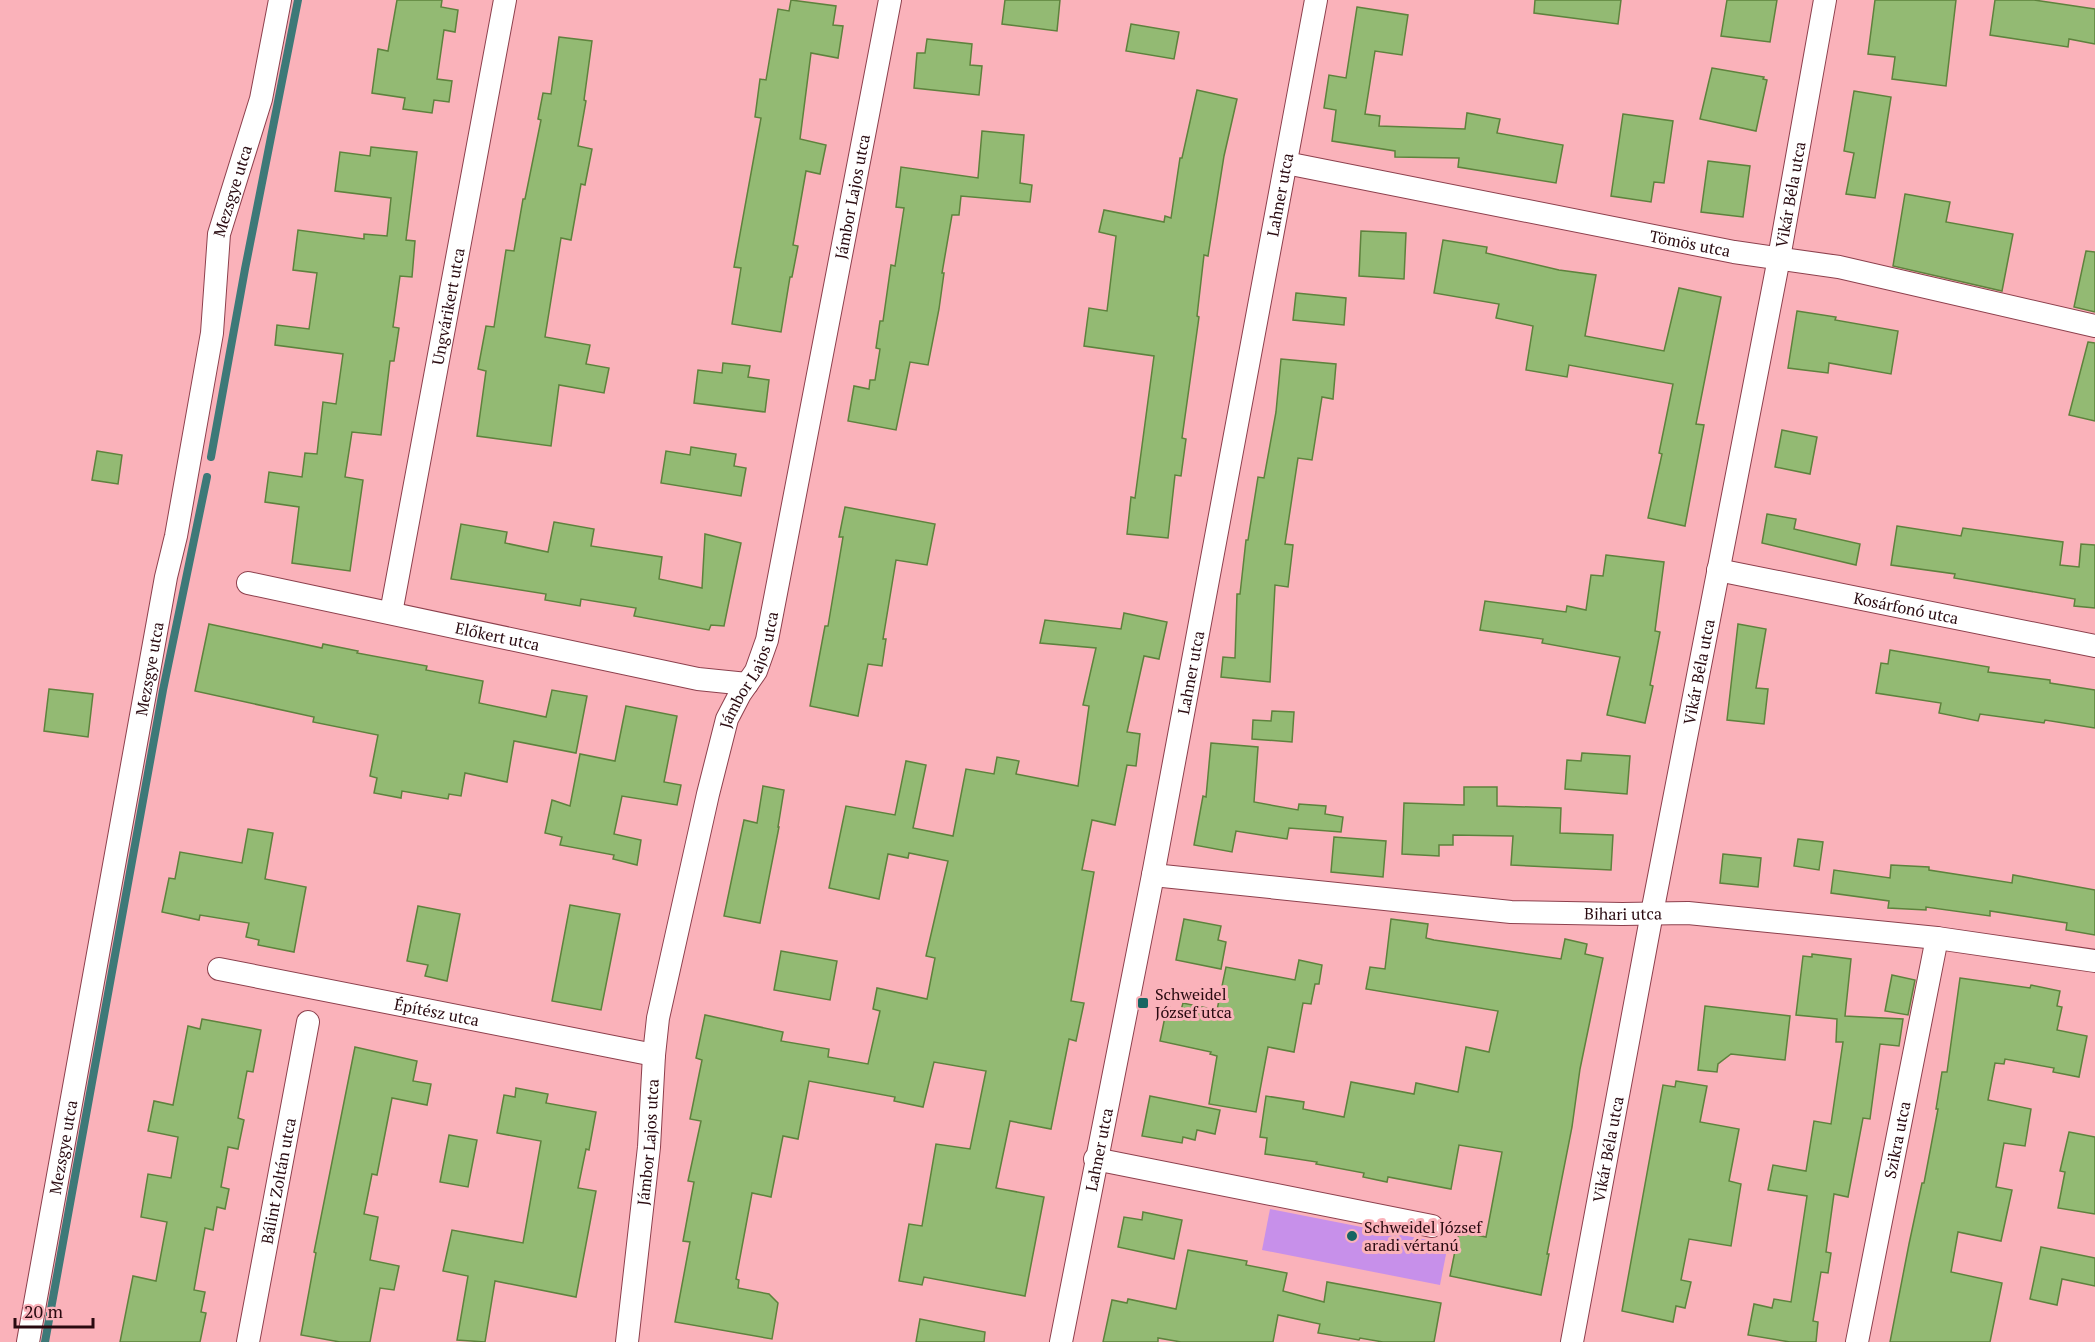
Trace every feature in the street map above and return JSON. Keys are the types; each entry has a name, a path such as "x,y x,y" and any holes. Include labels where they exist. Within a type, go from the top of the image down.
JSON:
{"street":[{"name":"Mezsgye utca","path":"28,1342 166,577 176,536 204,383 212,333 219,234 261,99 280,0"},
{"name":"Ungvárikert utca","path":"392,613 505,0"},
{"name":"Jámbor Lajos utca","path":"627,1342 649,1147 658,1018 711,778 727,719 756,671 767,640 890,0"},
{"name":"Lahner utca","path":"1061,1342 1095,1160 1153,875 1316,0"},
{"name":"Vikár Béla utca","path":"1572,1342 1652,913 1779,258 1825,0"},
{"name":"Tömös utca","path":"1286,163 1734,252 1839,267 2095,326"},
{"name":"Kosárfonó utca","path":"1718,570 2095,646"},
{"name":"Előkert utca","path":"248,584 698,679 747,684"},
{"name":"Bihari utca","path":"1153,875 1511,912 1688,913 1937,938 2095,961"},
{"name":"Szikra utca","path":"1857,1342 1937,938"},
{"name":"Építész utca","path":"219,969 654,1055"},
{"name":"Bálint Zoltán utca","path":"248,1342 308,1022"},
{"path":"1095,1160 1432,1226"}],"shaded area":[{"path":"1270,1209 1448,1244 1440,1285 1262,1250"}],"building":[{"path":"397,0 442,0 441,7 458,10 455,32 444,30 437,79 452,81 449,102 434,100 432,113 403,109 405,98 372,93 378,49 388,51"},
{"path":"791,0 836,6 833,25 843,26 838,58 811,53 800,139 826,145 820,174 806,171 793,245 798,246 792,277 790,277 781,332 732,324 741,268 734,267 761,118 755,117 760,79 766,80 778,9 789,11"},
{"path":"1005,0 1060,0 1057,31 1002,24"},
{"path":"1535,0 1621,0 1618,24 1534,13"},
{"path":"1727,0 1777,0 1770,42 1721,36"},
{"path":"1875,0 1956,0 1946,86 1892,79 1895,57 1868,54"},
{"path":"1995,0 2034,0 2095,9 2095,44 2069,39 2068,47 1990,35"},
{"path":"1357,7 1408,15 1402,55 1375,51 1365,114 1380,116 1379,126 1465,129 1467,113 1500,119 1497,133 1563,145 1556,183 1458,167 1459,158 1395,157 1395,151 1332,141 1336,110 1324,108 1329,75 1346,78"},
{"path":"1131,24 1179,32 1174,59 1126,51"},
{"path":"559,37 592,41 584,100 586,101 578,146 592,149 585,185 581,184 571,240 561,238 545,337 590,345 586,364 609,368 604,393 559,385 551,446 477,436 486,371 478,369 486,326 494,327 506,250 514,251 541,120 538,119 543,93 551,94"},
{"path":"927,39 972,44 970,65 982,66 979,95 914,88 917,53 925,53"},
{"path":"1712,68 1764,77 1763,79 1767,80 1756,131 1700,119"},
{"path":"1197,90 1237,99 1224,156 1208,256 1204,255 1197,316 1199,317 1182,438 1186,439 1181,476 1175,475 1168,538 1127,534 1131,497 1135,498 1154,356 1084,346 1089,308 1107,311 1116,236 1099,232 1104,210 1164,222 1165,216 1171,218 1180,158 1182,158"},
{"path":"1854,91 1891,97 1875,198 1846,194 1854,153 1844,151"},
{"path":"1623,114 1673,121 1664,183 1654,182 1651,202 1611,196"},
{"path":"982,131 1024,135 1020,183 1032,185 1030,202 961,196 959,215 952,215 942,273 944,273 939,309 928,365 910,362 896,430 848,421 854,386 869,389 870,380 875,380 880,349 876,348 880,321 883,321 891,265 895,266 904,208 896,207 901,167 978,178"},
{"path":"371,147 417,152 406,240 415,241 412,277 400,276 393,327 399,328 394,361 390,361 381,435 352,432 345,477 363,480 350,571 292,563 299,507 265,502 269,472 302,477 305,453 317,454 323,402 336,404 343,354 275,345 277,325 309,329 317,273 293,270 298,230 364,239 364,234 387,236 391,198 335,191 340,152 370,156"},
{"path":"1708,161 1750,166 1743,217 1701,212"},
{"path":"1905,194 1950,202 1946,222 2013,234 2002,291 1893,266"},
{"path":"1361,231 1406,233 1404,279 1359,276"},
{"path":"1443,240 1487,247 1486,253 1559,270 1596,275 1585,336 1664,351 1679,288 1721,297 1696,424 1704,425 1685,526 1648,518 1662,454 1659,453 1673,384 1569,365 1567,377 1526,370 1533,326 1496,318 1499,304 1434,293"},
{"path":"2086,251 2095,252 2095,312 2074,307"},
{"path":"1296,293 1346,298 1344,325 1293,320"},
{"path":"1797,311 1898,331 1891,374 1829,363 1828,373 1788,368"},
{"path":"2088,342 2095,343 2095,421 2069,415"},
{"path":"1281,359 1336,364 1333,399 1322,397 1312,460 1298,458 1285,544 1293,545 1288,587 1275,585 1270,682 1221,677 1223,657 1235,658 1237,594 1240,594 1246,540 1248,540 1258,477 1264,478 1276,412"},
{"path":"723,363 750,366 748,377 769,380 765,412 694,403 698,370 722,373"},
{"path":"1782,430 1817,437 1810,474 1775,467"},
{"path":"691,447 736,454 734,466 746,468 741,496 661,483 666,451 690,455"},
{"path":"97,451 122,455 118,484 92,480"},
{"path":"845,507 935,524 927,565 896,560 883,639 886,639 882,666 868,664 858,716 810,706 825,626 828,626 843,537 839,537"},
{"path":"1767,514 1796,519 1794,529 1860,544 1856,565 1762,543"},
{"path":"554,522 594,529 591,546 662,557 659,579 702,588 705,534 741,543 724,626 711,625 709,630 634,616 636,608 581,599 580,606 545,600 546,594 451,579 461,524 507,532 505,543 548,552"},
{"path":"1897,526 1961,536 1963,528 2063,542 2060,565 2079,567 2081,544 2095,545 2095,608 2074,606 2075,599 1954,578 1955,574 1891,565"},
{"path":"1606,555 1664,562 1655,631 1660,632 1650,685 1653,686 1645,723 1607,715 1620,657 1542,643 1543,639 1480,630 1485,601 1566,612 1567,606 1586,610 1591,575 1603,576"},
{"path":"1124,613 1167,622 1159,659 1144,656 1127,732 1140,734 1136,766 1127,765 1115,825 1092,820 1082,870 1094,872 1071,1001 1084,1003 1076,1041 1069,1039 1051,1129 1010,1121 996,1188 1044,1197 1025,1296 924,1277 922,1285 899,1281 909,1224 922,1226 936,1144 970,1149 986,1071 934,1062 923,1107 894,1101 895,1097 809,1081 798,1139 783,1136 771,1197 752,1193 736,1279 739,1280 738,1288 769,1294 778,1303 772,1339 675,1322 690,1242 683,1241 694,1182 688,1181 701,1121 690,1119 702,1060 696,1058 705,1015 783,1032 781,1041 829,1049 828,1057 868,1064 880,1011 873,1009 877,988 927,999 935,958 926,956 948,861 909,853 908,858 888,854 879,899 829,888 846,806 895,815 906,761 926,765 913,828 953,836 966,769 994,774 997,757 1019,761 1016,774 1078,786 1089,706 1083,705 1096,648 1040,643 1045,620 1121,629"},
{"path":"209,624 322,648 323,644 358,651 357,653 427,666 426,670 483,681 479,703 546,717 552,690 587,696 576,753 514,741 507,782 465,773 461,796 449,794 448,799 402,791 401,798 374,793 377,778 370,776 378,735 313,722 314,717 195,691"},
{"path":"1738,624 1766,629 1756,688 1768,689 1764,724 1727,720"},
{"path":"1890,650 1989,667 1988,672 2050,680 2050,683 2095,690 2095,728 2045,720 2044,723 1980,714 1978,721 1939,713 1941,703 1876,693 1881,663 1888,664"},
{"path":"49,689 93,694 88,737 44,731"},
{"path":"626,706 677,716 664,782 681,785 677,805 622,796 614,834 641,840 637,865 613,859 614,855 560,845 562,837 545,833 552,800 570,806 580,754 615,761"},
{"path":"1272,711 1294,712 1292,742 1252,739 1253,720 1271,721"},
{"path":"1211,743 1258,747 1254,802 1298,810 1299,804 1326,806 1325,814 1343,817 1341,832 1289,828 1287,839 1236,831 1232,852 1194,845 1203,796 1206,797"},
{"path":"1582,753 1630,756 1627,794 1565,789 1567,760 1581,761"},
{"path":"763,786 784,790 760,923 724,916 744,820 757,823"},
{"path":"1464,787 1497,787 1497,806 1561,808 1560,833 1613,835 1611,870 1511,865 1513,836 1453,835 1453,845 1439,845 1439,856 1402,854 1404,803 1464,805"},
{"path":"248,829 273,833 265,879 306,887 294,952 258,945 259,940 246,937 249,923 200,915 199,920 162,912 169,878 175,879 180,852 242,863"},
{"path":"1334,837 1386,841 1383,877 1331,872"},
{"path":"1798,839 1823,842 1819,870 1794,866"},
{"path":"1723,854 1761,858 1758,887 1720,883"},
{"path":"1891,865 1929,867 1929,870 2012,883 2013,875 2095,890 2095,935 2066,930 2067,923 1990,911 1990,916 1926,907 1926,910 1888,908 1889,901 1831,893 1834,870 1890,878"},
{"path":"570,905 620,914 601,1010 552,1001"},
{"path":"418,906 460,914 447,981 425,976 428,965 407,961"},
{"path":"1184,919 1221,926 1218,940 1226,942 1221,969 1176,960"},
{"path":"1391,919 1428,924 1426,938 1434,940 1561,959 1565,939 1587,944 1585,954 1603,958 1580,1069 1572,1127 1541,1295 1450,1276 1459,1231 1486,1237 1502,1152 1459,1145 1451,1189 1388,1177 1387,1182 1363,1177 1364,1173 1316,1164 1317,1162 1265,1154 1267,1138 1260,1137 1266,1096 1304,1102 1303,1109 1344,1117 1351,1082 1414,1094 1416,1083 1458,1092 1466,1047 1489,1052 1498,1011 1366,989 1370,967 1385,969"},
{"path":"781,951 837,961 830,1000 774,990"},
{"path":"1812,954 1851,959 1845,1016 1903,1019 1899,1046 1880,1044 1870,1119 1863,1118 1848,1197 1834,1194 1826,1252 1831,1253 1828,1273 1821,1272 1813,1321 1818,1322 1816,1342 1790,1342 1748,1335 1754,1304 1772,1308 1774,1299 1791,1302 1807,1196 1768,1190 1773,1165 1806,1171 1814,1121 1831,1124 1843,1042 1836,1042 1837,1019 1796,1015 1803,956 1812,957"},
{"path":"1299,960 1322,965 1319,984 1315,984 1311,1004 1303,1003 1294,1052 1268,1047 1256,1112 1209,1104 1217,1056 1210,1054 1211,1052 1160,1041 1167,1007 1181,1010 1183,1003 1217,1010 1226,967 1295,980"},
{"path":"1892,975 1915,980 1908,1015 1885,1011"},
{"path":"1960,978 2030,988 2031,985 2060,991 2057,1006 2062,1007 2057,1030 2087,1036 2079,1077 2053,1072 2054,1068 2005,1059 2004,1064 1995,1063 1988,1100 2031,1109 2025,1146 2004,1143 1996,1187 2012,1190 2001,1241 1958,1232 1951,1272 2002,1283 1990,1342 1890,1342 1922,1183 1924,1183 1938,1109 1936,1109 1942,1072 1947,1072"},
{"path":"1705,1006 1790,1016 1785,1060 1731,1054 1718,1064 1717,1072 1698,1070"},
{"path":"202,1019 261,1030 253,1072 247,1071 238,1118 244,1120 238,1149 228,1147 221,1187 229,1189 225,1209 217,1207 213,1230 205,1228 194,1290 205,1292 201,1312 206,1313 200,1342 120,1342 133,1276 156,1281 167,1222 141,1217 148,1174 171,1178 178,1137 148,1131 154,1101 173,1105 188,1026 200,1029"},
{"path":"355,1047 417,1061 413,1081 431,1084 427,1105 392,1098 377,1175 372,1174 364,1214 378,1217 370,1260 399,1266 394,1290 380,1288 370,1342 340,1342 301,1335 316,1253 314,1252"},
{"path":"1676,1081 1707,1086 1700,1122 1739,1129 1729,1181 1741,1184 1731,1246 1689,1239 1681,1280 1691,1282 1685,1308 1676,1306 1673,1322 1622,1311 1663,1085 1675,1087"},
{"path":"516,1088 548,1094 546,1103 596,1112 589,1150 586,1149 578,1188 596,1191 576,1297 495,1281 485,1342 457,1340 468,1276 443,1271 452,1230 523,1243 541,1141 497,1133 504,1095 515,1097"},
{"path":"1150,1096 1220,1110 1215,1134 1197,1130 1195,1140 1183,1137 1182,1143 1142,1136"},
{"path":"2069,1132 2095,1137 2095,1214 2058,1208 2065,1172 2060,1171"},
{"path":"449,1135 477,1140 468,1187 440,1182"},
{"path":"1143,1212 1182,1220 1174,1259 1118,1247 1124,1217 1142,1220"},
{"path":"2041,1247 2095,1258 2095,1286 2062,1279 2057,1305 2030,1299"},
{"path":"1188,1250 1247,1261 1246,1265 1287,1273 1283,1291 1324,1302 1327,1282 1441,1303 1434,1342 1383,1342 1318,1333 1320,1324 1278,1315 1273,1342 1181,1342 1158,1338 1158,1342 1103,1342 1112,1300 1127,1303 1128,1299 1176,1309"},
{"path":"920,1319 985,1332 984,1342 916,1342"}],"waterway":[{"path":"211,457 298,0"},
{"path":"45,1342 163,690 207,477"}],"place":[{"name":"Schweidel József utca","path":"1143,1003"},
{"name":"Schweidel József aradi vértanú","path":"1352,1236"}]}
